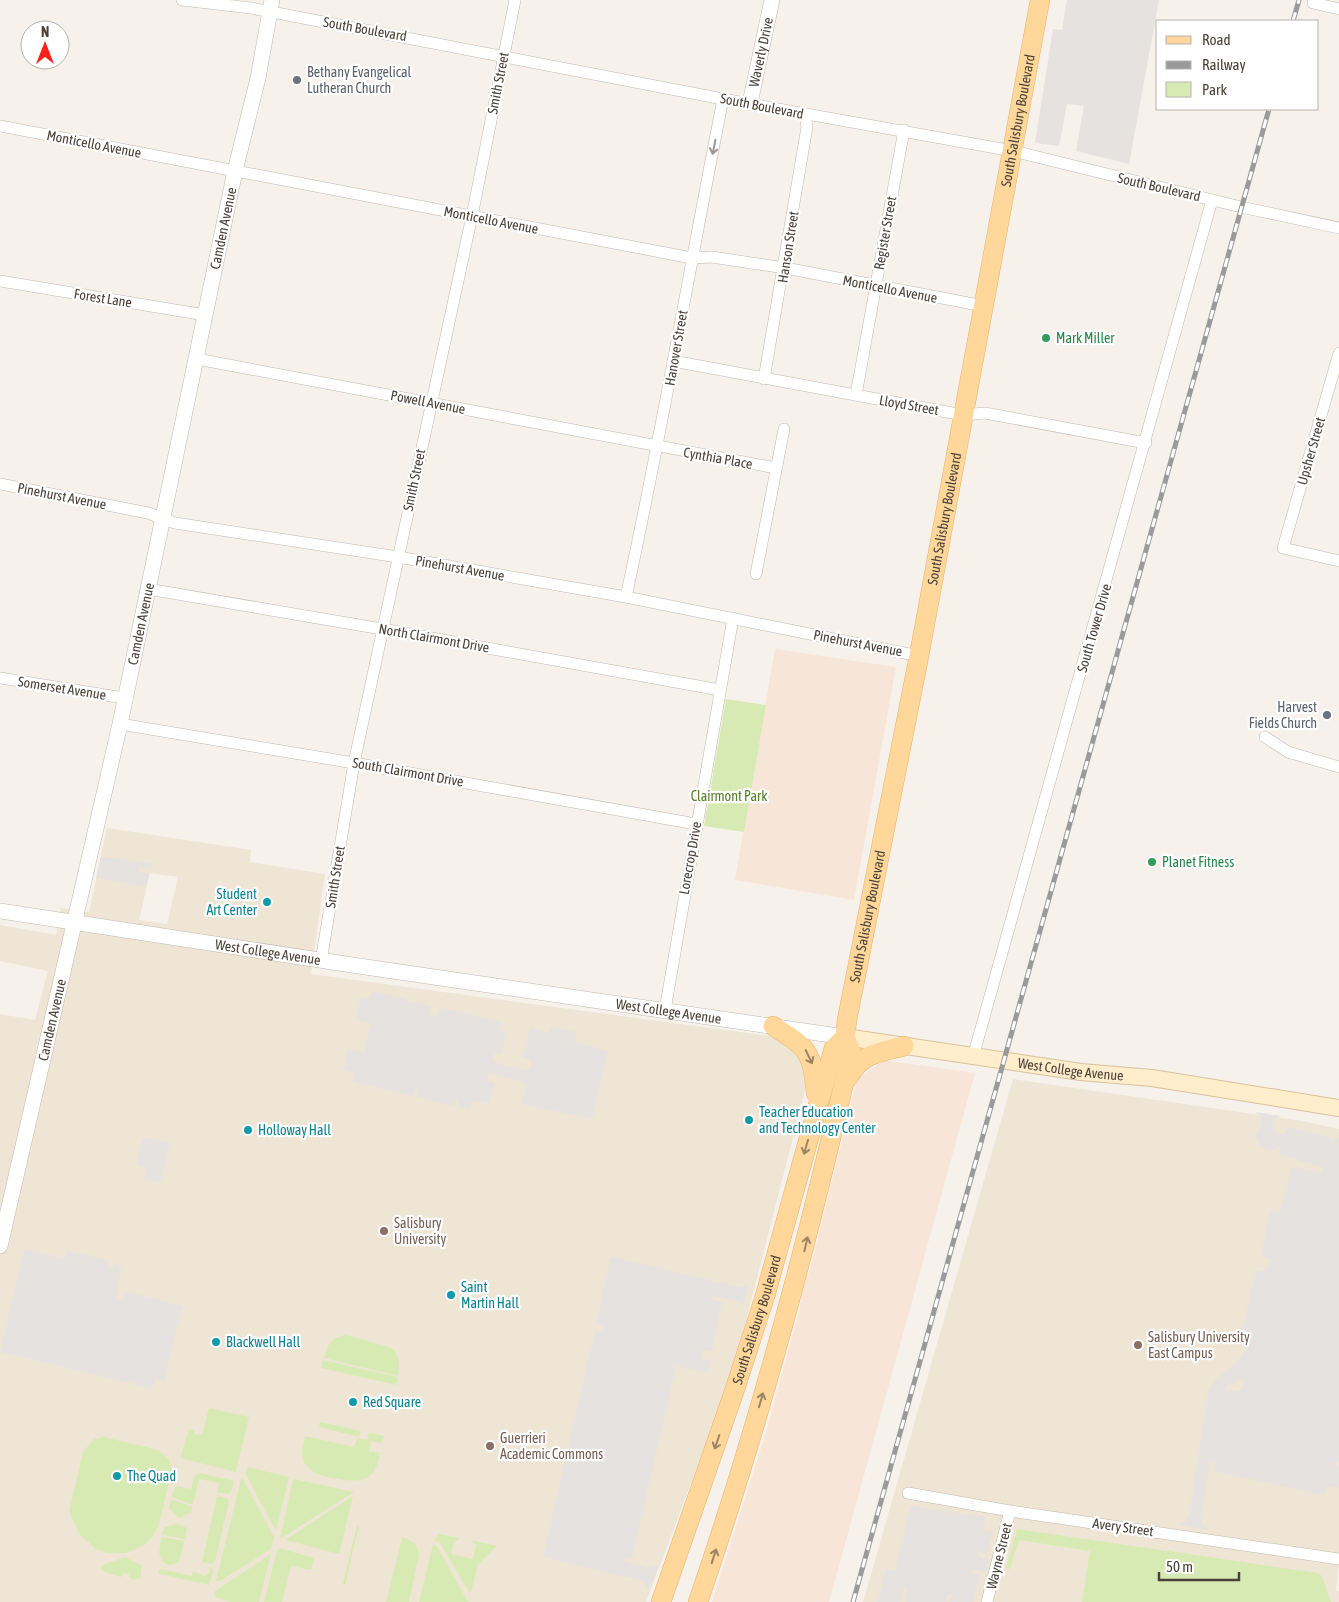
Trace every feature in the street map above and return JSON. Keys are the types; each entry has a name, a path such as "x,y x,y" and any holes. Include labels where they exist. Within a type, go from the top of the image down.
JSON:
{"main road":[{"name":"South Salisbury Boulevard","path":"698,1602 724,1525 802,1259 851,1052 845,1037 919,656 1040,0"},
{"path":"773,1026 802,1044 814,1068 817,1107"},
{"name":"South Salisbury Boulevard","path":"661,1602 735,1389 765,1296 834,1048 845,1037"},
{"name":"West College Avenue","path":"845,1037 1081,1072 1152,1078 1339,1108"},
{"path":"843,1088 854,1066 860,1060 904,1046"},
{"path":"765,1296 775,1299 777,1308 763,1353 767,1379"}],"street":[{"name":"South Boulevard","path":"182,0 270,6 503,56 723,99 1013,151 1212,200 1339,228"},
{"name":"Smith Street","path":"321,960 354,763 472,216 515,0"},
{"name":"Waverly Drive","path":"750,103 772,0"},
{"path":"1312,3 1339,9"},
{"name":"Camden Avenue","path":"0,1246 120,724 235,171 258,78 270,6"},
{"name":"Hanover Street","path":"626,597 659,447 673,361 723,99"},
{"name":"Hanson Street","path":"764,379 785,268 807,127 805,115"},
{"name":"Monticello Avenue","path":"0,126 692,258 712,257 785,268 984,306"},
{"name":"Register Street","path":"856,395 904,130"},
{"name":"South Tower Drive","path":"973,1057 1146,443 1212,200"},
{"name":"Forest Lane","path":"0,281 205,315"},
{"name":"Upsher Street","path":"1339,353 1283,548 1339,562"},
{"name":"Powell Avenue","path":"196,359 431,402 659,447"},
{"name":"Lloyd Street","path":"673,361 963,415 985,413 1146,443"},
{"path":"756,574 784,429"},
{"name":"Cynthia Place","path":"659,447 776,468"},
{"name":"Pinehurst Avenue","path":"0,484 148,514 175,523 398,557 626,597 919,656"},
{"name":"North Clairmont Drive","path":"148,589 720,690"},
{"name":"Lorecrop Drive","path":"665,1010 733,618"},
{"name":"Somerset Avenue","path":"0,678 124,698"},
{"name":"South Clairmont Drive","path":"120,724 354,763 696,824"},
{"path":"1265,737 1288,752 1339,768"},
{"name":"West College Avenue","path":"0,911 75,924 845,1037"},
{"name":"Avery Street","path":"908,1493 1010,1511 1339,1558"},
{"name":"Wayne Street","path":"987,1602 1010,1511"}],"shaded area":[{"path":"1067,0 1159,0 1129,164 1076,151 1084,106 1067,104 1059,146 1035,143 1053,29 1062,30"},
{"path":"775,649 896,667 854,900 735,880"},
{"name":"Salisbury University","path":"107,828 251,850 250,862 325,874 311,974 769,1036 799,1052 806,1087 732,1375 646,1602 0,1602 0,1014 35,1020 48,971 0,961 0,925 56,935 61,908 89,912","holes":["150,873 178,877 167,924 139,920"]},
{"path":"101,857 153,863 152,869 140,867 138,869 139,872 149,874 146,887 96,878"},
{"path":"373,991 431,1006 430,1014 434,1016 438,1016 441,1008 501,1022 499,1030 506,1032 502,1054 495,1053 492,1059 494,1062 521,1069 528,1069 532,1064 531,1059 523,1057 530,1028 548,1033 552,1027 576,1032 575,1042 608,1051 592,1119 522,1104 526,1088 524,1082 491,1073 486,1080 495,1083 489,1104 473,1101 470,1109 458,1107 459,1097 455,1106 417,1097 417,1087 413,1096 353,1082 355,1073 344,1070 348,1049 363,1053 366,1051 365,1044 372,1024 356,1019 360,998 369,1000"},
{"path":"884,1060 975,1073 829,1602 712,1602 765,1436 800,1308 803,1283 809,1273 857,1079"},
{"name":"Salisbury University East Campus","path":"1013,1079 1302,1121 1339,1129 1339,1561 1336,1591 1339,1591 1339,1602 863,1602"},
{"path":"1255,1112 1281,1116 1275,1119 1273,1126 1274,1131 1279,1134 1285,1133 1288,1127 1330,1137 1331,1145 1335,1138 1339,1139 1339,1461 1336,1464 1339,1466 1339,1488 1327,1486 1323,1495 1214,1471 1215,1463 1210,1462 1201,1518 1203,1525 1209,1530 1177,1525 1185,1522 1189,1516 1208,1392 1217,1378 1236,1364 1245,1351 1250,1334 1242,1332 1256,1271 1267,1271 1269,1258 1261,1256 1270,1211 1280,1212 1292,1167 1325,1173 1322,1171 1323,1167 1279,1155 1280,1146 1271,1150 1260,1146 1256,1136 1261,1125 1261,1116","holes":["1242,1378 1244,1379 1243,1387 1238,1391 1225,1391 1225,1387"]},
{"path":"143,1137 170,1143 160,1183 144,1179 146,1167 137,1164"},
{"path":"24,1250 65,1258 67,1251 108,1260 109,1269 113,1269 114,1264 122,1266 116,1296 117,1300 123,1299 125,1291 182,1306 164,1381 155,1379 152,1388 0,1352"},
{"path":"611,1257 741,1287 748,1285 743,1306 736,1301 713,1296 713,1300 722,1302 712,1351 703,1350 701,1358 710,1360 707,1373 669,1364 676,1367 632,1558 626,1557 624,1559 625,1562 648,1568 658,1566 648,1591 646,1585 639,1580 543,1557 595,1331 602,1332 604,1329 603,1326 596,1325"},
{"path":"911,1506 986,1517 983,1530 993,1532 987,1554 979,1552 976,1554 984,1559 990,1558 986,1575 983,1571 972,1570 973,1573 980,1575 973,1602 949,1602 952,1595 950,1593 947,1595 946,1602 906,1602 907,1588 905,1587 900,1602 877,1602 886,1569 895,1570"}],"green space":[{"name":"Clairmont Park","path":"726,699 766,705 744,832 704,826"},
{"path":"346,1335 392,1348 397,1354 399,1361 398,1376 324,1358 331,1342 337,1337"},
{"path":"323,1360 398,1377 396,1385 321,1368"},
{"path":"209,1408 249,1417 236,1472 180,1458 189,1429 194,1430 194,1434 202,1435"},
{"path":"320,1422 361,1431 359,1437 319,1427"},
{"path":"369,1433 384,1436 382,1443 371,1441 369,1451 380,1453 375,1469 368,1477 357,1480 340,1480 317,1474 306,1466 302,1456 305,1436 354,1447 357,1438 367,1440"},
{"path":"104,1437 158,1450 169,1459 172,1470 159,1525 153,1536 144,1545 126,1553 107,1553 96,1549 80,1535 69,1512 83,1452 94,1439"},
{"path":"248,1467 289,1477 276,1531 245,1473"},
{"path":"200,1473 234,1481 231,1492 228,1494 217,1492 219,1483 199,1479 193,1505 171,1497 176,1486 191,1489 194,1477"},
{"path":"241,1479 243,1479 274,1537 271,1549 220,1581 216,1581"},
{"path":"293,1479 354,1492 280,1539"},
{"path":"217,1496 227,1498 229,1502 215,1561 211,1564 202,1562"},
{"path":"353,1496 339,1554 285,1540"},
{"path":"171,1499 192,1507 191,1514 185,1514 182,1518 177,1517 169,1508"},
{"path":"176,1523 187,1528 185,1539 162,1535 164,1528"},
{"path":"357,1525 359,1526 345,1585 343,1584"},
{"path":"1017,1529 1318,1573 1322,1576 1331,1602 1082,1602 1090,1551 1019,1540 1010,1569 1006,1568"},
{"path":"439,1534 459,1538 454,1543 451,1554 473,1559 476,1545 470,1540 497,1546 478,1564 471,1592 469,1592 440,1543 434,1540"},
{"path":"162,1537 184,1541 179,1563 169,1565 160,1557 159,1550"},
{"path":"404,1537 416,1544 419,1555 409,1602 386,1602 402,1538"},
{"path":"433,1544 438,1548 468,1602 419,1602"},
{"path":"279,1548 314,1558 311,1570 291,1566 282,1602 264,1602 277,1550"},
{"path":"271,1554 259,1602 231,1602 215,1597 215,1591"},
{"path":"125,1557 142,1566 140,1578 136,1580 129,1578 129,1574 125,1573 121,1577 104,1572 101,1568 104,1564"},
{"path":"208,1566 212,1568 213,1572 209,1585 160,1574 158,1571 161,1569 192,1576 193,1571 205,1576 210,1572"}],"railway":[{"path":"1293,20 1299,0"},
{"path":"853,1602 1269,110"}],"place":[{"name":"Bethany Evangelical Lutheran Church","path":"297,80"},
{"name":"Mark Miller","path":"1046,338"},
{"name":"Harvest Fields Church","path":"1327,715"},
{"name":"Planet Fitness","path":"1152,862"},
{"name":"Student Art Center","path":"267,902"},
{"name":"Teacher Education and Technology Center","path":"749,1120"},
{"name":"Holloway Hall","path":"248,1130"},
{"name":"Salisbury University","path":"384,1231"},
{"name":"Saint Martin Hall","path":"451,1295"},
{"name":"Blackwell Hall","path":"216,1342"},
{"name":"Salisbury University East Campus","path":"1138,1345"},
{"name":"Red Square","path":"353,1402"},
{"name":"Guerrieri Academic Commons","path":"490,1446"},
{"name":"The Quad","path":"117,1476"}]}
